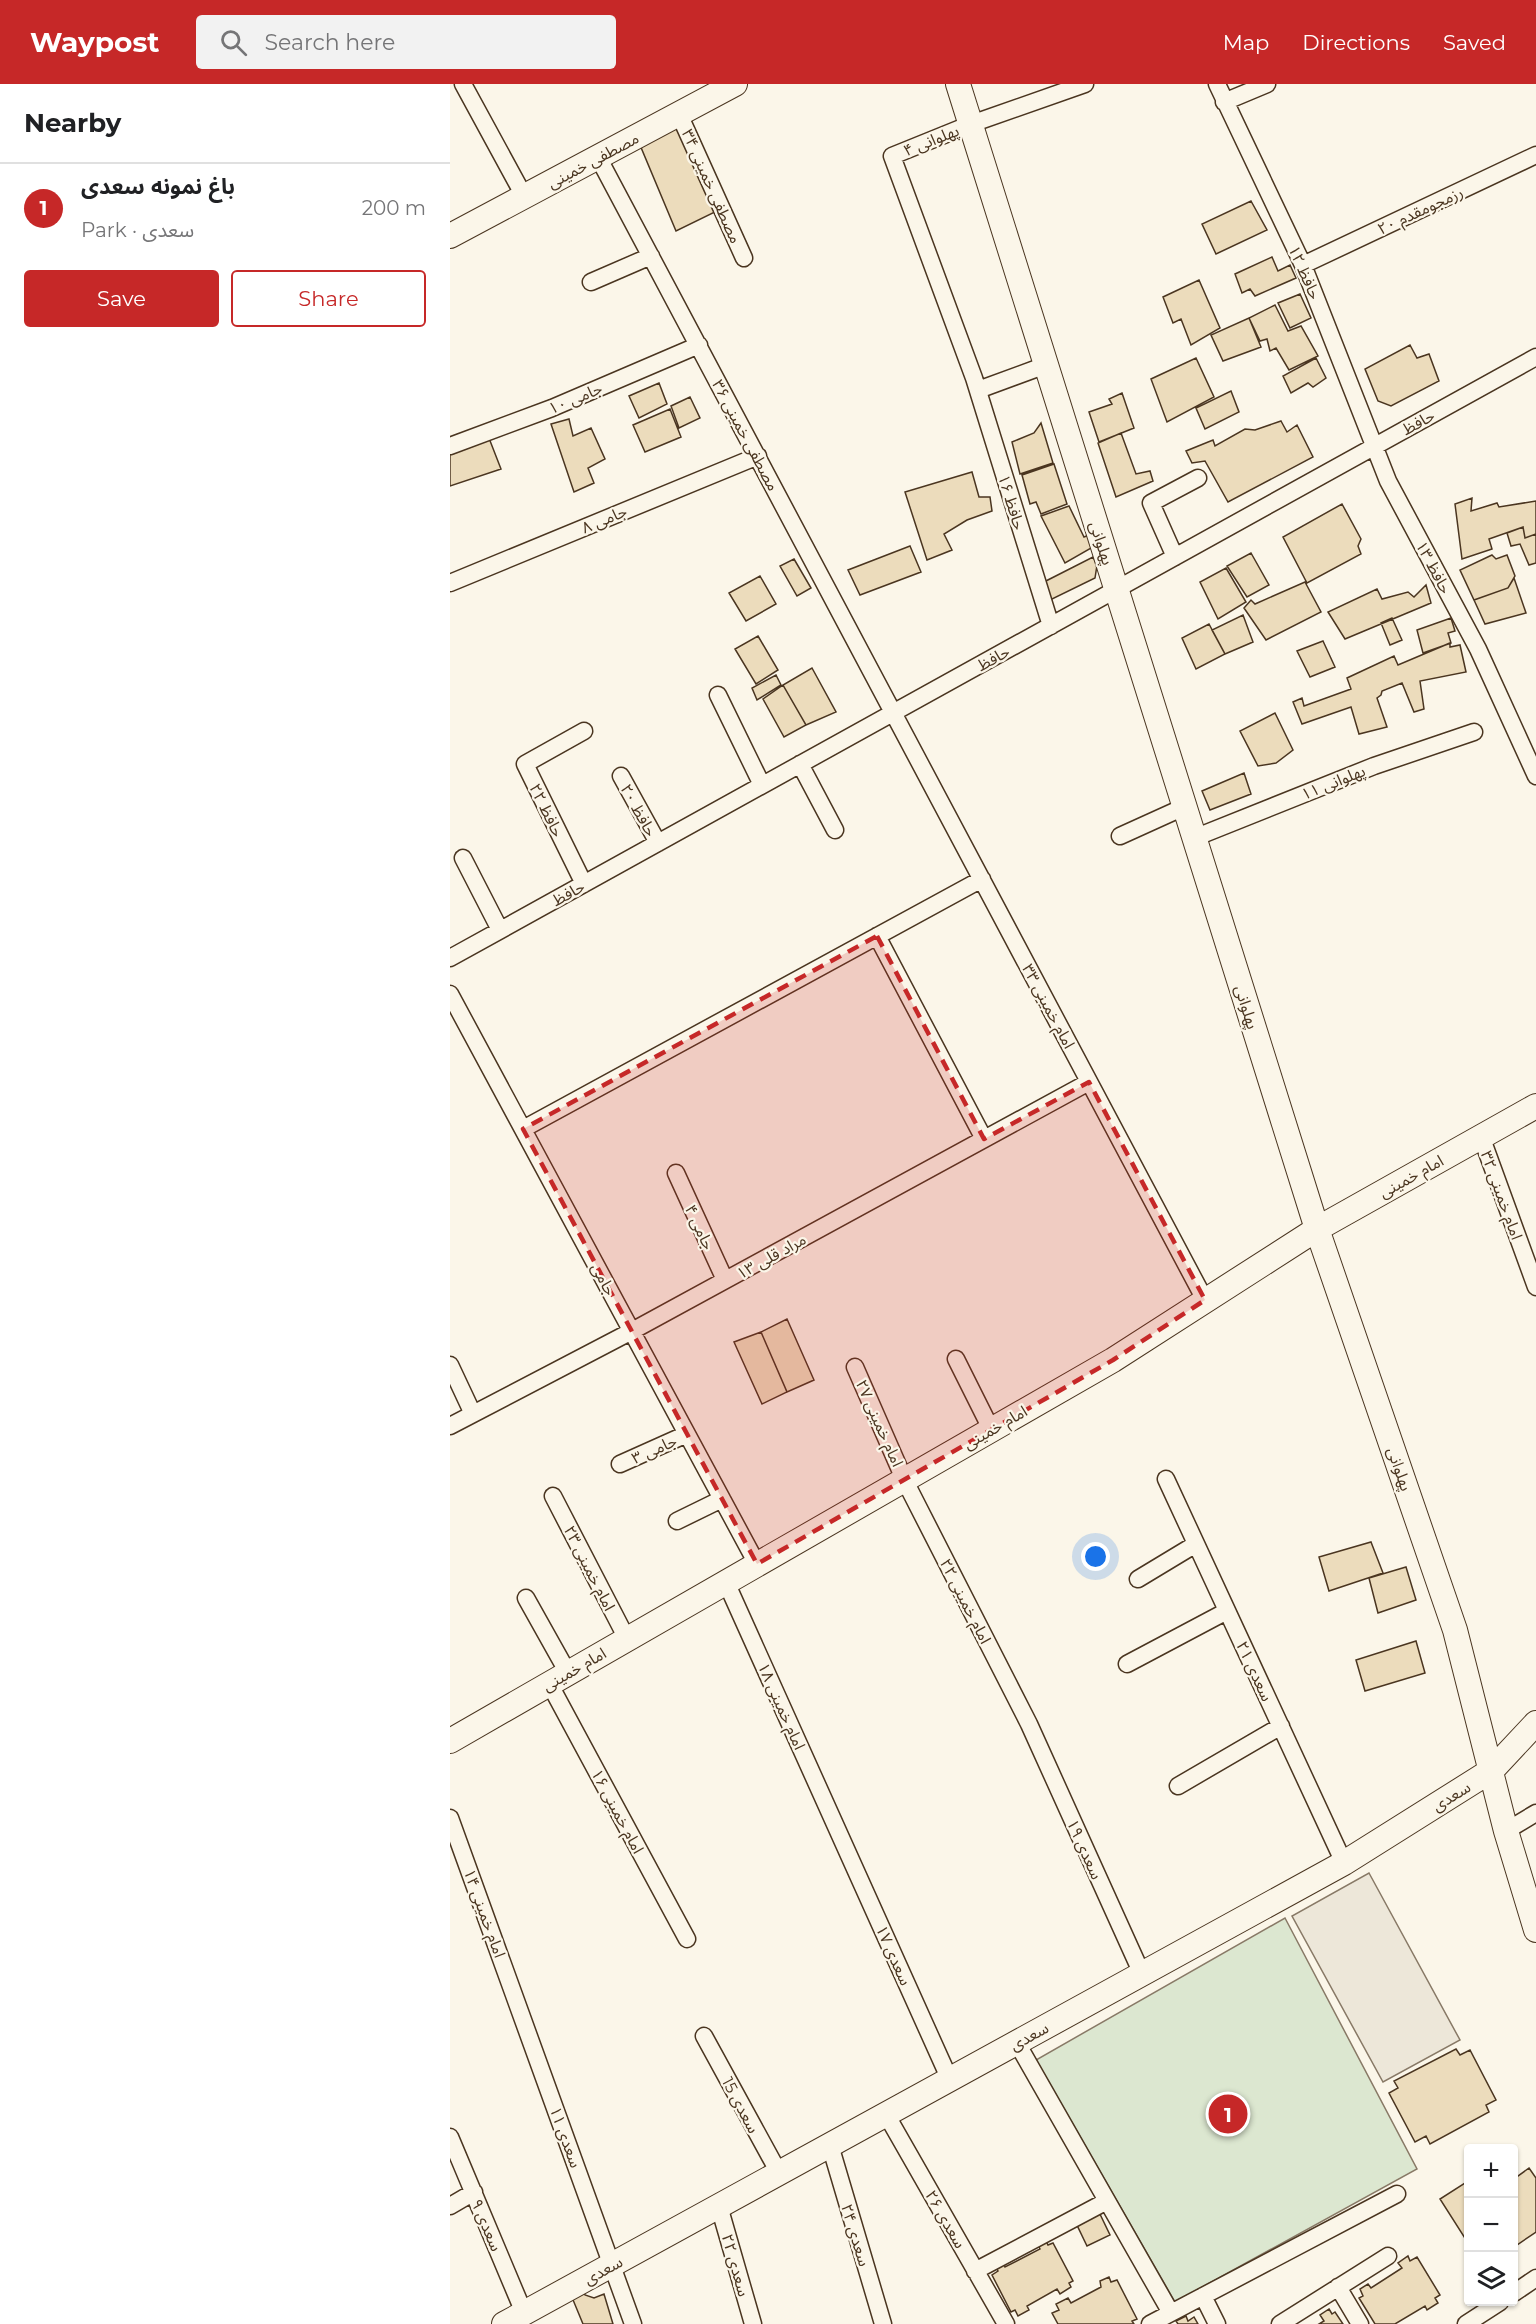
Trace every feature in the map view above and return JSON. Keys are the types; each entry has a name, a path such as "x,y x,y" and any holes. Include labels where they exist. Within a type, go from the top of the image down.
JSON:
{"main road":[{"name":"مصطفی خمینی","path":"450,236 735,84"},
{"name":"پهلوانی","path":"958,84 1317,1229 1455,1630 1506,1832 1535,1920"},
{"name":"امام خمینی","path":"450,1741 1113,1360 1317,1229 1536,1106"},
{"name":"سعدی","path":"514,2318 1344,1863 1492,1770 1536,1723"}],"street":[{"path":"463,84 524,196"},
{"name":"پهلوانی ۴","path":"892,156 971,124 1085,84"},
{"name":"حافظ ۱۲","path":"1217,84 1303,265 1376,446"},
{"path":"1224,102 1267,84"},
{"name":"مصطفی خمینی ۳۴","path":"679,114 744,258"},
{"name":"رزمجومقدم ۲۰","path":"1303,265 1536,155"},
{"name":"حافظ ۱۶","path":"892,156 976,384 1050,626"},
{"name":"مصطفی خمینی ۳۶","path":"598,157 893,713"},
{"path":"591,282 651,256"},
{"name":"جامی ۱۰","path":"450,446 552,408 699,345"},
{"name":"حافظ","path":"450,958 1536,357"},
{"path":"976,384 1046,365"},
{"name":"حافظ ۱۳","path":"1376,446 1388,481 1496,687 1536,776"},
{"name":"جامی ۸","path":"450,583 758,456"},
{"path":"1175,557 1151,503 1198,478"},
{"path":"718,695 762,785"},
{"name":"امام خمینی ۳۳","path":"893,713 1204,1300"},
{"name":"حافظ ۲۲","path":"584,731 525,764 584,884"},
{"name":"پهلوانی ۱۱","path":"1194,838 1374,766 1474,732"},
{"path":"800,764 835,830"},
{"name":"حافظ ۲۰","path":"621,777 658,843"},
{"path":"1120,836 1184,807"},
{"path":"463,858 500,930"},
{"path":"523,1129 982,879"},
{"path":"877,936 984,1139"},
{"name":"جامی","path":"450,993 757,1564"},
{"name":"مراد قلی ۱۳","path":"450,1426 632,1331 1089,1082"},
{"name":"امام خمینی ۳۲","path":"1481,1137 1536,1287"},
{"name":"جامی ۴","path":"676,1173 725,1280"},
{"path":"956,1359 991,1429"},
{"path":"450,1365 473,1414"},
{"name":"امام خمینی ۲۷","path":"855,1366 904,1479"},
{"name":"جامی ۳","path":"620,1464 687,1434"},
{"name":"امام خمینی ۲۲","path":"904,1479 1029,1724"},
{"name":"سعدی ۲۱","path":"1166,1479 1344,1863"},
{"name":"امام خمینی ۲۳","path":"553,1496 627,1639"},
{"path":"676,1521 722,1499"},
{"path":"1138,1579 1196,1544"},
{"name":"امام خمینی ۱۸","path":"726,1582 838,1831"},
{"name":"امام خمینی ۱۶","path":"526,1598 559,1678 687,1939"},
{"path":"1127,1664 1227,1611"},
{"name":"سعدی ۱۹","path":"1029,1724 1142,1974"},
{"path":"1178,1786 1281,1726"},
{"path":"1506,1832 1536,1814"},
{"name":"امام خمینی ۱۴","path":"450,1818 520,2009"},
{"name":"سعدی ۱۷","path":"838,1831 950,2080"},
{"name":"سعدی ۱۱","path":"520,2009 633,2324"},
{"name":"سعدی 15","path":"704,2036 778,2173"},
{"path":"1017,2043 1171,2313"},
{"name":"سعدی ۲۶","path":"886,2114 1006,2324"},
{"name":"سعدی ۹","path":"450,2137 474,2193 514,2318"},
{"name":"سعدی ۲۴","path":"830,2145 883,2324"},
{"path":"450,2206 474,2193"},
{"path":"1150,2324 1397,2194"},
{"path":"975,2271 1107,2200"},
{"name":"سعدی ۲۲","path":"719,2206 753,2324"},
{"path":"1280,2324 1388,2256"},
{"path":"1518,2290 1536,2278"},
{"path":"1338,2287 1360,2324"},
{"path":"1203,2296 1217,2324"},
{"path":"1466,2324 1493,2306"}],"highlighted area":[{"path":"877,936 984,1139 1089,1082 1205,1300 1113,1360 757,1564 523,1129"}],"green space":[{"path":"1285,1918 1417,2169 1175,2302 1036,2060"}],"shaded area":[{"path":"1369,1873 1460,2040 1383,2082 1292,1916"}],"building":[{"path":"681,124 717,211 676,231 640,145"},
{"path":"1251,201 1267,230 1216,254 1202,224"},
{"path":"1272,257 1278,271 1290,265 1296,278 1255,296 1250,289 1242,293 1235,274"},
{"path":"1199,280 1220,328 1191,345 1181,319 1173,323 1163,297"},
{"path":"1300,294 1311,318 1290,328 1278,303"},
{"path":"1275,305 1288,331 1301,326 1318,356 1289,370 1276,348 1270,351 1267,339 1260,341 1249,318"},
{"path":"1249,318 1261,347 1223,361 1211,335"},
{"path":"1410,345 1417,358 1429,354 1439,381 1391,406 1378,401 1365,369"},
{"path":"1196,358 1214,397 1167,422 1151,379"},
{"path":"1316,358 1326,378 1313,387 1308,383 1291,393 1283,376"},
{"path":"659,383 667,404 639,418 629,396"},
{"path":"1231,391 1239,412 1205,429 1196,408"},
{"path":"1122,393 1134,428 1099,442 1089,412 1112,404 1109,399"},
{"path":"690,397 700,418 679,428 671,406"},
{"path":"670,409 681,437 645,452 633,425"},
{"path":"569,419 573,436 591,428 605,459 588,468 594,483 574,492 551,424"},
{"path":"1281,421 1287,432 1297,425 1313,457 1228,502 1205,461 1192,463 1186,451 1213,440 1215,446 1245,429 1255,430"},
{"path":"1041,423 1053,463 1020,474 1012,442 1034,433"},
{"path":"487,433 501,469 450,486 450,447"},
{"path":"1121,433 1136,474 1150,471 1153,481 1116,497 1098,443"},
{"path":"1054,464 1067,504 1041,514 1036,502 1030,504 1022,475"},
{"path":"972,472 979,497 990,497 992,511 967,520 944,534 952,550 927,560 905,492"},
{"path":"1472,498 1471,511 1497,503 1499,507 1536,501 1536,534 1525,538 1523,527 1489,539 1492,549 1462,559 1455,504"},
{"path":"1342,504 1361,539 1358,546 1361,554 1307,583 1283,537"},
{"path":"1069,506 1084,537 1089,535 1093,547 1065,563 1041,516"},
{"path":"1523,527 1525,538 1536,534 1536,563 1529,565 1520,544 1511,546 1507,533"},
{"path":"910,546 921,572 860,595 848,570"},
{"path":"1251,553 1269,585 1247,597 1227,566"},
{"path":"1492,555 1496,559 1507,555 1515,576 1508,588 1474,600 1460,570"},
{"path":"1093,557 1097,565 1095,578 1046,602 1040,584"},
{"path":"794,559 811,588 797,596 780,566"},
{"path":"1226,568 1246,602 1218,619 1200,582"},
{"path":"760,576 776,604 746,621 729,593"},
{"path":"1514,578 1526,613 1485,624 1474,600 1508,588"},
{"path":"1305,582 1321,612 1266,640 1244,608 1251,600 1255,604"},
{"path":"1426,585 1431,603 1345,639 1328,612 1377,589 1382,599 1408,592 1414,597"},
{"path":"1243,615 1253,642 1225,654 1212,630"},
{"path":"1392,618 1402,640 1390,645 1381,623"},
{"path":"1451,618 1455,631 1448,633 1451,643 1423,653 1417,630"},
{"path":"1209,624 1225,654 1196,669 1182,638"},
{"path":"758,636 778,670 756,684 735,649"},
{"path":"1323,641 1335,667 1310,677 1297,651"},
{"path":"1450,643 1450,647 1460,645 1466,672 1420,681 1424,709 1414,712 1402,683 1382,691 1377,698 1387,727 1359,734 1351,707 1302,724 1293,702 1302,698 1304,706 1351,689 1347,678 1394,656 1398,665"},
{"path":"812,668 836,712 806,725 783,685"},
{"path":"776,675 781,685 757,700 752,688"},
{"path":"783,685 806,725 784,737 763,699"},
{"path":"1275,713 1293,750 1276,763 1258,766 1240,731"},
{"path":"1244,773 1251,794 1210,810 1202,791"},
{"path":"787,1319 814,1380 787,1392 761,1332"},
{"path":"761,1332 787,1392 762,1404 734,1342"},
{"path":"1371,1542 1383,1573 1329,1591 1319,1557"},
{"path":"1406,1567 1416,1600 1378,1613 1369,1578"},
{"path":"1416,1641 1425,1673 1365,1691 1356,1660"},
{"path":"1456,2049 1460,2055 1470,2050 1496,2100 1486,2105 1489,2112 1430,2144 1426,2136 1415,2142 1389,2093 1398,2088 1394,2081"},
{"path":"1529,2168 1536,2178 1536,2232 1518,2244 1518,2198 1518,2176"},
{"path":"1464,2184 1464,2237 1440,2199"},
{"path":"1098,2210 1110,2235 1087,2246 1075,2221"},
{"path":"1046,2241 1048,2245 1053,2243 1073,2281 1069,2283 1071,2287 1060,2294 1057,2289 1027,2306 1029,2310 1018,2316 1015,2310 1011,2312 992,2275 998,2271 996,2267 1004,2264 1005,2267 1040,2249 1038,2245"},
{"path":"1408,2256 1410,2261 1417,2257 1440,2295 1435,2298 1438,2303 1427,2310 1425,2306 1395,2324 1375,2324 1359,2298 1363,2296 1360,2289 1368,2284 1371,2288 1402,2268 1398,2263"},
{"path":"1109,2277 1111,2282 1117,2280 1137,2319 1132,2321 1134,2324 1058,2324 1052,2313 1059,2310 1056,2304 1068,2298 1071,2303 1101,2287 1100,2281"},
{"path":"582,2290 585,2295 594,2298 604,2294 613,2324 583,2324 571,2295"},
{"path":"1329,2309 1332,2314 1335,2312 1343,2324 1319,2324 1324,2321 1320,2315"},
{"path":"1186,2316 1188,2321 1194,2317 1198,2324 1178,2324 1176,2321"}],"place":[{"name":"باغ نمونه سعدی","path":"1228,2114"}]}
